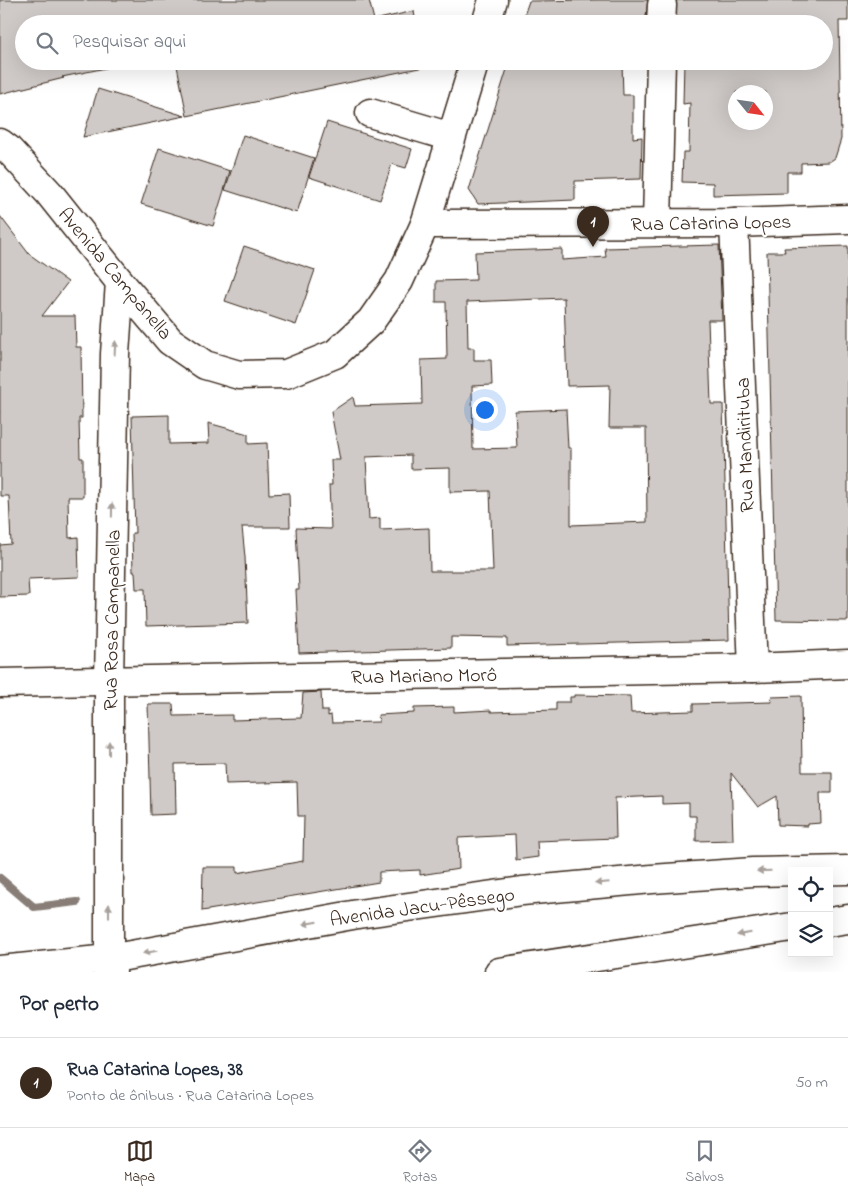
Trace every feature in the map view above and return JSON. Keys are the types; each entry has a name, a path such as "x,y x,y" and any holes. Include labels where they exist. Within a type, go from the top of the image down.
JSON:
{"main road":[{"path":"489,15 493,0"},
{"name":"Avenida Campanella","path":"0,143 8,149 49,193 170,341 205,364 239,376 286,374 335,354 371,321 399,281 425,224 471,70"},
{"path":"657,223 661,70"},
{"path":"370,112 451,137"},
{"name":"Rua Catarina Lopes","path":"425,224 734,223 848,219"},
{"name":"Rua Mandirituba","path":"734,223 753,668"},
{"name":"Rua Rosa Campanella","path":"110,966 109,681 115,354 120,282"},
{"name":"Rua Mariano Morô","path":"0,683 753,668 848,664"},
{"name":"Avenida Jacu-Pêssego","path":"0,970 110,966 358,914 522,891 753,872 848,870"},
{"path":"499,972 788,928"}],"building":[{"path":"0,0 369,0 373,15 15,15 15,70 96,70 0,94"},
{"path":"648,0 646,15 524,15 529,1"},
{"path":"676,0 848,0 848,21 839,21 841,139 835,158 829,162 801,163 801,172 787,172 787,193 713,195 713,183 682,182 683,152 689,152 690,103 683,104 684,70 833,70 833,15 677,15"},
{"path":"414,11 415,15 396,15"},
{"path":"178,70 409,70 187,116"},
{"path":"507,70 622,70 623,95 633,95 633,138 642,137 641,179 575,181 575,200 478,204 469,190"},
{"path":"98,89 185,116 83,137"},
{"path":"327,122 412,149 406,168 392,164 380,200 309,177"},
{"path":"243,135 314,158 297,213 225,190"},
{"path":"159,148 230,171 213,226 141,204"},
{"path":"0,216 29,254 68,282 42,316 75,316 76,347 81,347 82,418 79,418 80,458 83,458 83,497 68,497 69,538 78,537 79,577 28,579 29,596 0,597 0,545 11,544 9,496 0,496"},
{"path":"719,245 722,320 708,320 711,404 723,404 729,640 507,646 507,638 451,637 451,648 299,653 296,590 299,590 296,528 331,529 329,485 332,485 331,460 340,460 331,412 353,397 355,406 422,404 421,360 447,359 446,302 436,302 436,281 476,280 475,252 562,249 562,260 606,257 605,248","holes":["564,298 567,386 610,385 609,428 646,428 647,522 571,525 571,448 568,448 566,409 515,411 517,448 473,449 472,386 492,385 491,360 474,360 474,348 468,348 467,302","411,455 411,469 450,468 450,492 490,491 493,571 430,571 429,528 380,530 380,518 369,519 366,457"]},
{"path":"244,246 315,270 296,325 225,301"},
{"path":"848,246 848,621 776,620 767,252 785,252 784,248"},
{"path":"169,415 169,444 209,443 208,423 248,434 248,444 267,443 269,494 289,493 290,527 242,527 248,623 146,626 145,589 136,589 135,572 133,572 132,533 135,533 132,416"},
{"path":"321,692 322,711 328,711 328,716 331,715 332,723 379,722 378,715 414,713 414,708 454,707 454,712 556,710 556,702 570,702 570,697 574,697 574,695 630,696 631,713 693,711 693,704 772,702 771,697 801,696 802,772 832,772 832,793 820,793 821,823 808,824 808,826 778,825 777,796 758,807 731,773 733,840 696,841 696,816 689,816 689,803 662,804 662,796 615,798 616,838 537,841 538,857 516,860 515,835 458,838 459,869 420,875 420,870 379,872 379,882 202,911 203,867 237,867 237,873 303,861 304,816 298,816 297,782 226,784 225,763 175,764 176,814 151,815 148,704 173,704 174,716 232,715 232,720 301,718 303,693"}],"waterway":[{"path":"0,878 34,907 77,902"}],"place":[{"name":"Rua Catarina Lopes, 38","path":"593,247"}]}
